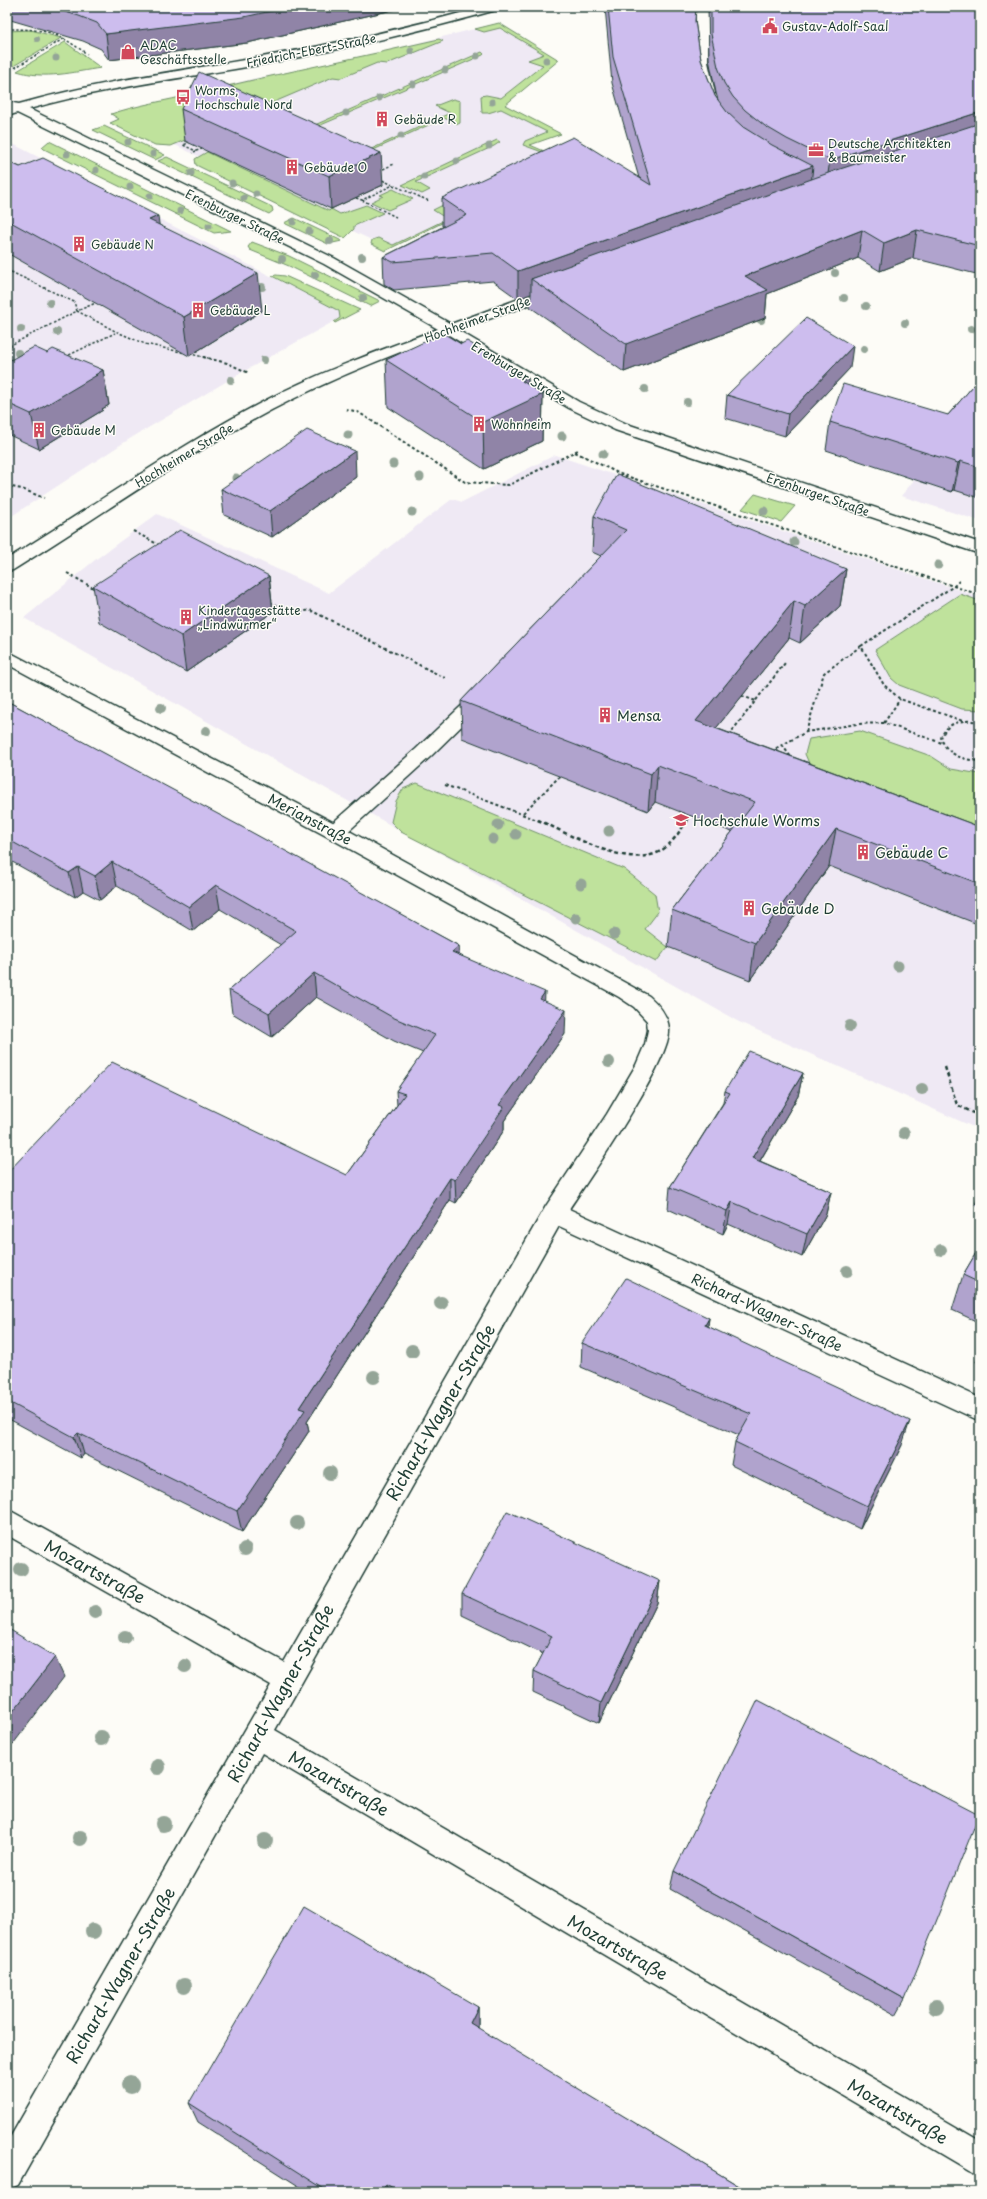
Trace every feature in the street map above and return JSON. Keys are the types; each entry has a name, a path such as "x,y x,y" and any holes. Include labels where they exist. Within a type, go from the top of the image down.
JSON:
{"street":[{"name":"Friedrich-Ebert-Straße","path":"10,108 124,82 262,60 361,42 446,22 496,7"},
{"path":"702,7 702,62 712,105"},
{"name":"Erenburger Straße","path":"10,108 148,173 261,229 329,260 449,329 574,405 621,427 980,549"},
{"name":"Hochheimer Straße","path":"7,566 85,518 169,462 288,395 348,366 574,284"},
{"name":"Merianstraße","path":"7,657 335,832 611,983"},
{"path":"335,832 498,681"},
{"name":"Richard-Wagner-Straße","path":"7,2174 257,1735 287,1679 554,1213 642,1075 655,1050 659,1030 652,1010 611,983"},
{"name":"Richard-Wagner-Straße","path":"554,1213 980,1410"},
{"name":"Mozartstraße","path":"7,1521 287,1679"},
{"name":"Mozartstraße","path":"257,1735 980,2159"}],"path":[{"path":"7,29 35,29 48,32 55,28"},
{"path":"7,72 65,38"},
{"path":"196,151 183,145 197,139"},
{"path":"148,173 202,149"},
{"path":"376,173 394,164"},
{"path":"378,178 429,201"},
{"path":"362,200 393,185"},
{"path":"356,198 396,217"},
{"path":"7,270 74,302 77,311 115,332 148,345 229,363 288,395 358,412 465,482 508,485 621,427"},
{"path":"7,347 77,311 104,300"},
{"path":"60,359 115,332"},
{"path":"187,354 192,351"},
{"path":"575,451 603,467 620,474 980,595"},
{"path":"130,530 166,548"},
{"path":"62,570 97,590"},
{"path":"806,732 824,673 861,646 946,590"},
{"path":"265,600 293,614 310,610 482,696"},
{"path":"861,646 884,685 900,699 963,721"},
{"path":"727,737 785,663"},
{"path":"742,696 756,701"},
{"path":"884,723 900,699"},
{"path":"942,743 941,738 945,728 956,722 980,722"},
{"path":"770,752 806,732 857,724 884,723 942,743 955,756 980,761"},
{"path":"782,745 795,762"},
{"path":"422,753 419,776 523,813 616,855 631,858 657,853 668,846 695,810"},
{"path":"523,813 560,776"},
{"path":"945,1067 957,1105 980,1116"}],"shaded area":[{"path":"499,23 559,60 505,105 561,134 530,145 572,163 390,249 111,114 126,109 164,102 252,79 344,61"},
{"path":"7,141 339,311 340,318 239,374 131,438 7,519"},
{"path":"979,401 980,521 901,496"},
{"name":"Hochschule Worms","path":"555,455 980,597 980,1130 739,1022 24,618 95,560 157,514 329,593 452,499 462,502"}],"green space":[{"path":"499,23 559,60 505,105 561,134 530,145 572,163 523,145 525,141 547,132 501,109 488,113 482,113 481,96 486,95 501,98 543,65 528,60 544,54 500,28 484,32 475,29"},
{"path":"31,30 61,38 10,68 7,65 7,31"},
{"path":"439,39 443,41 387,64 377,63 341,78 333,77 171,146 155,145 110,123 119,119 111,114 131,108"},
{"path":"65,42 101,68 48,75 28,74 17,71"},
{"path":"482,52 484,54 483,55 321,125 304,132 301,131"},
{"path":"453,99 460,101 460,123 458,124 444,118 358,157 356,156 450,113 435,106"},
{"path":"104,126 165,155 155,160 93,130"},
{"path":"497,140 500,142 494,146 416,182 430,190 422,194 402,185"},
{"path":"49,141 231,231 214,233 44,149 42,147"},
{"path":"207,152 329,211 331,209 340,214 366,205 383,213 354,226 354,229 345,238 196,165 195,159"},
{"path":"167,157 272,207 273,211 269,214 158,161"},
{"path":"393,189 413,199 388,210 371,202 383,196 380,195"},
{"path":"447,203 454,217 385,251 371,244 372,240 378,238 393,245 447,219 433,210"},
{"path":"294,218 342,241 328,244 284,223"},
{"path":"252,242 289,256 380,301 370,306 289,266 250,250 248,247"},
{"path":"272,276 285,276 360,310 335,323 334,322 340,318 339,311"},
{"path":"755,494 795,506 781,522 742,509"},
{"path":"960,594 980,601 980,710 962,709 899,685 891,678 875,650"},
{"path":"860,731 931,756 951,769 980,774 980,862 811,768 805,754 809,739"},
{"path":"417,783 624,869 655,894 658,912 645,929 668,947 656,962 401,832 391,822 396,801 403,789"}],"building":[{"path":"49,7 290,7 244,17 106,34 97,23"},
{"path":"608,7 696,7 695,21 701,60 715,96 727,112 743,127 772,145 813,166 518,271 493,253 393,262 383,257 467,215 442,198 573,137 651,185 613,57"},
{"path":"711,7 980,7 980,112 830,160 787,139 765,126 745,110 733,97 724,83 718,67 711,34"},
{"path":"199,72 381,153 329,176 181,109"},
{"path":"980,123 980,246 917,230 884,243 862,230 745,276 768,290 626,344 531,279 834,171"},
{"path":"43,158 158,216 149,220 258,273 184,317 7,220 7,161 20,167"},
{"path":"806,318 853,346 788,414 727,395"},
{"path":"443,333 461,344 467,341 528,378 522,381 543,394 483,422 386,360"},
{"path":"34,347 47,353 53,349 103,370 31,414 7,403 7,362"},
{"path":"980,378 980,467 960,461 958,463 830,422 843,384 948,415"},
{"path":"307,430 355,451 270,511 221,489"},
{"path":"617,474 846,569 805,606 794,601 696,721 980,827 980,884 836,829 755,943 672,910 755,802 658,765 651,774 461,701 626,530 594,516"},
{"path":"180,530 269,576 181,636 93,586"},
{"path":"7,701 242,827 459,946 452,952 545,992 540,999 566,1010 499,1105 504,1107 455,1180 450,1178 299,1408 305,1410 237,1511 78,1433 74,1437 7,1401 7,1173 112,1062 347,1175 405,1094 396,1091 435,1035 392,1017 314,973 269,1013 229,990 296,931 216,885 189,907 112,862 95,876 78,867 69,873 7,839"},
{"path":"749,1051 803,1073 752,1158 831,1192 807,1234 732,1202 727,1211 670,1187 730,1093 725,1091"},
{"path":"980,1246 980,1283 963,1275"},
{"path":"626,1278 709,1318 705,1325 910,1421 867,1506 735,1442 751,1414 582,1343"},
{"path":"507,1511 660,1581 601,1703 534,1671 552,1636 462,1594"},
{"path":"7,1628 55,1657 7,1719"},
{"path":"758,1700 979,1815 905,1999 674,1871"},
{"path":"304,1906 478,2007 470,2023 749,2192 400,2192 386,2184 382,2192 329,2192 189,2103"}],"place":[{"name":"Gustav-Adolf-Saal","path":"770,26"},
{"name":"ADAC Geschäftsstelle","path":"128,52"},
{"name":"Worms, Hochschule Nord","path":"183,97"},
{"name":"Gebäude R","path":"382,119"},
{"name":"Deutsche Architekten & Baumeister","path":"816,150"},
{"name":"Gebäude O","path":"292,167"},
{"name":"Gebäude N","path":"79,244"},
{"name":"Gebäude L","path":"198,310"},
{"name":"Wohnheim","path":"479,424"},
{"name":"Gebäude M","path":"39,430"},
{"name":"Kindertagesstätte „Lindwürmer“","path":"186,617"},
{"name":"Mensa","path":"605,715"},
{"name":"Hochschule Worms","path":"681,820"},
{"name":"Gebäude C","path":"863,852"},
{"name":"Gebäude D","path":"749,908"}]}
